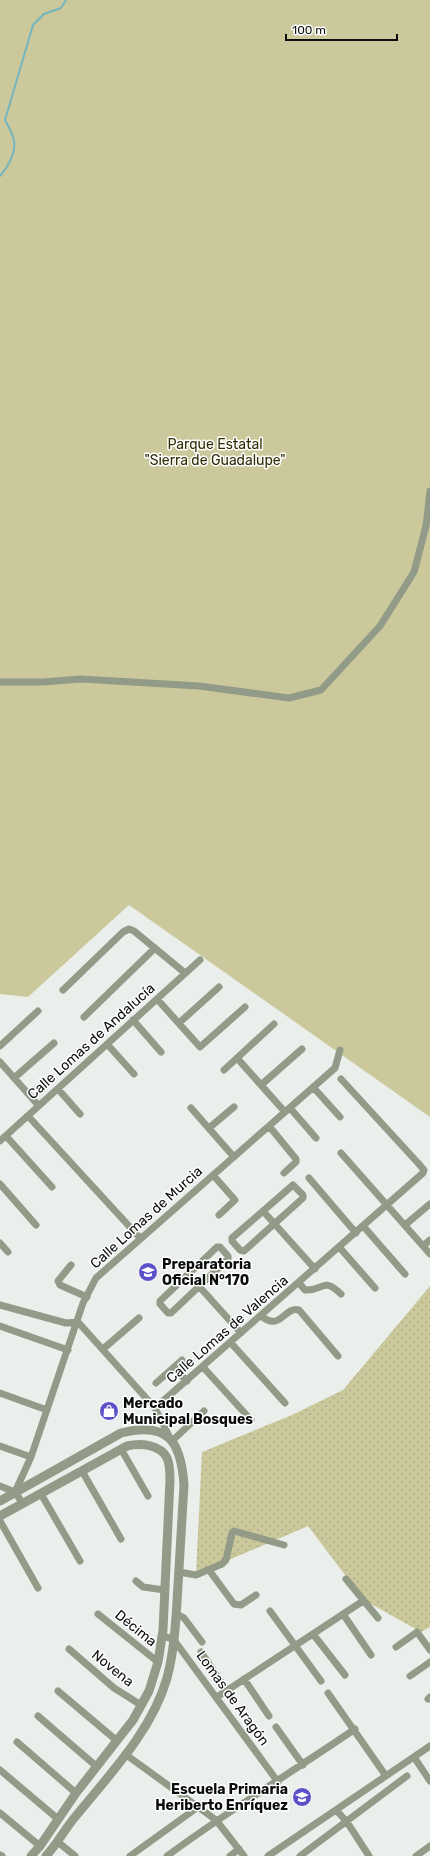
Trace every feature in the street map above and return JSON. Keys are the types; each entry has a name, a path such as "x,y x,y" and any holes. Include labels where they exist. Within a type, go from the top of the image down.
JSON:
{"street":[{"path":"0,682 43,682 80,679 199,686 289,698 321,690 380,626 414,572 426,526 430,491"},
{"path":"63,990 123,932 129,929 134,931 185,973"},
{"path":"84,1017 155,948"},
{"name":"Calle Lomas de Andalucía","path":"2,1138 200,960"},
{"path":"179,1023 219,987"},
{"path":"157,999 198,1046 202,1047 246,1007"},
{"path":"0,1046 38,1011"},
{"path":"133,1020 161,1052"},
{"path":"224,1070 274,1024"},
{"path":"14,1078 54,1044"},
{"path":"107,1044 134,1074"},
{"path":"260,1084 302,1049"},
{"name":"Calle Lomas de Murcia","path":"15,1492 31,1457 87,1297 96,1278 335,1068 340,1050"},
{"path":"237,1058 260,1084 316,1138"},
{"path":"0,1062 39,1106"},
{"name":"Calle Lomas de Valencia","path":"155,1408 388,1206 424,1172 418,1163 341,1079"},
{"path":"313,1087 340,1117"},
{"path":"58,1089 80,1114"},
{"path":"209,1128 234,1106"},
{"path":"191,1108 234,1157"},
{"path":"28,1116 140,1238"},
{"path":"269,1126 296,1159 296,1162 284,1173"},
{"path":"2,1138 52,1187"},
{"path":"341,1153 430,1254"},
{"path":"213,1175 235,1200 219,1215"},
{"path":"308,1178 356,1233"},
{"path":"0,1184 36,1225"},
{"path":"293,1184 303,1195 303,1198 274,1223 244,1251 240,1250 232,1241 232,1238 293,1184"},
{"path":"405,1225 430,1204"},
{"path":"263,1211 315,1269"},
{"path":"364,1227 405,1274"},
{"path":"423,1246 430,1240"},
{"path":"0,1243 8,1252"},
{"path":"217,1247 220,1247 228,1256 228,1259 199,1286 171,1313 168,1313 160,1304 160,1301 188,1274 217,1247"},
{"path":"340,1248 375,1288"},
{"path":"71,1265 58,1281 60,1285 87,1297"},
{"path":"188,1274 241,1333"},
{"path":"299,1283 305,1290 310,1291 327,1284 332,1286 341,1294"},
{"path":"0,1304 66,1323 78,1322 155,1408 171,1440 178,1449 182,1464 184,1485 174,1640 166,1680 155,1709 125,1754 72,1820 58,1842 46,1856"},
{"path":"261,1316 267,1321 278,1321 292,1310 299,1310 338,1356"},
{"path":"102,1349 139,1318"},
{"path":"0,1326 68,1350"},
{"path":"231,1343 285,1403"},
{"path":"156,1383 182,1360"},
{"path":"203,1367 251,1420"},
{"path":"174,1368 186,1381"},
{"path":"0,1393 47,1410"},
{"path":"171,1440 204,1411"},
{"path":"0,1500 121,1433 135,1429 148,1429 160,1432 171,1440"},
{"path":"0,1516 121,1450 138,1444 149,1445 161,1451 167,1458 169,1466 167,1550 162,1635 158,1662 149,1691 132,1720 76,1792 40,1846 31,1856"},
{"path":"0,1446 31,1457"},
{"path":"121,1450 148,1496"},
{"path":"82,1471 121,1539"},
{"path":"0,1486 15,1492 23,1504"},
{"path":"41,1494 80,1561"},
{"path":"0,1521 38,1588"},
{"path":"179,1572 192,1575 222,1564 226,1560 232,1533 234,1531 284,1546"},
{"path":"167,1550 180,1551"},
{"path":"208,1570 234,1604 241,1605 256,1595"},
{"path":"346,1579 378,1618"},
{"path":"136,1581 143,1588 165,1590"},
{"path":"217,1697 363,1601"},
{"path":"270,1611 321,1681"},
{"name":"Décima","path":"98,1614 158,1662"},
{"path":"176,1614 184,1618 202,1642"},
{"path":"343,1614 371,1655"},
{"path":"396,1647 417,1632 430,1650"},
{"path":"313,1634 345,1675"},
{"path":"162,1635 174,1640"},
{"name":"Lomas de Aragón","path":"174,1640 278,1782"},
{"name":"Novena","path":"69,1649 114,1688 141,1705"},
{"path":"201,1652 228,1690"},
{"path":"410,1676 430,1662"},
{"path":"244,1679 269,1716"},
{"path":"58,1691 116,1740"},
{"path":"328,1693 386,1776"},
{"path":"38,1716 96,1766"},
{"path":"276,1727 303,1765"},
{"path":"167,1856 216,1820 278,1782 355,1730"},
{"path":"17,1742 76,1792"},
{"path":"268,1856 430,1746"},
{"path":"125,1754 216,1820 244,1856"},
{"path":"414,1757 430,1781"},
{"path":"0,1770 60,1816 72,1820"},
{"path":"300,1856 407,1776"},
{"path":"130,1856 198,1807"},
{"path":"336,1811 347,1822 368,1856"},
{"path":"0,1813 40,1846"},
{"path":"58,1842 75,1856"},
{"path":"416,1856 430,1846"},
{"path":"230,1856 240,1849"}],"green space":[{"name":"Parque Estatal \"Sierra de Guadalupe\"","path":"0,0 430,0 430,1117 129,905 28,997 0,994"},
{"path":"430,1286 430,1627 421,1632 364,1600 308,1526 196,1574 202,1452 292,1415 343,1390"}],"waterway":[{"path":"0,176 13,155 13,138 5,120 33,25 44,14 61,8 66,0"}],"place":[{"name":"Preparatoria Oficial N°170","path":"148,1272"},
{"name":"Mercado Municipal Bosques","path":"109,1411"},
{"name":"Escuela Primaria Heriberto Enríquez","path":"302,1797"}]}
